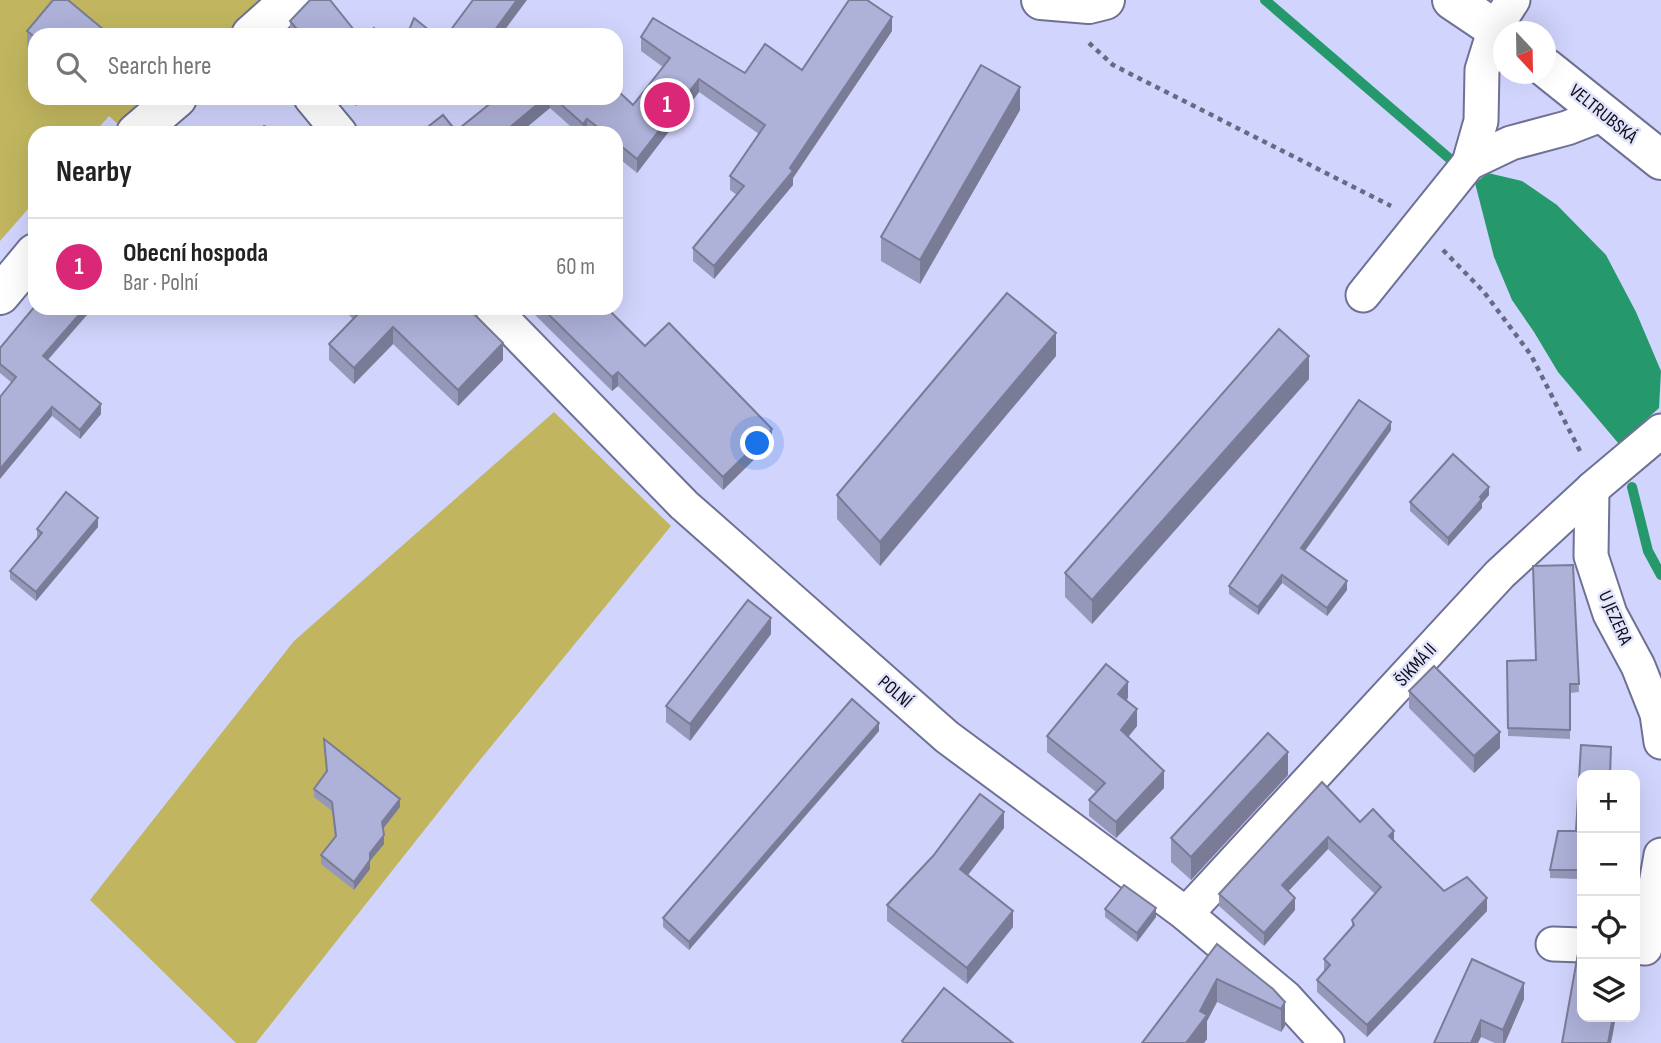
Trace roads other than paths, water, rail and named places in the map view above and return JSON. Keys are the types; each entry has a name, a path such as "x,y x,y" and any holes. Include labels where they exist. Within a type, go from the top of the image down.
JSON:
{"street":[{"path":"261,28 290,0"},
{"path":"1043,0 1089,4 1105,0"},
{"path":"1452,0 1504,21"},
{"path":"1363,295 1469,163 1481,121 1482,70 1493,46"},
{"name":"VELTRUBSKÁ","path":"1556,77 1661,160"},
{"path":"144,126 169,105"},
{"path":"317,105 334,126"},
{"path":"1469,163 1511,143 1567,128 1603,114"},
{"path":"0,295 28,261"},
{"name":"POLNÍ","path":"499,315 684,505 947,737 1186,914 1286,998 1327,1043"},
{"name":"ŠIKMÁ II","path":"1186,914 1500,574 1592,489 1661,431"},
{"name":"U JEZERA","path":"1592,489 1591,556 1610,614 1638,666 1657,714 1661,742"},
{"path":"1640,948 1645,948 1661,855"}],"waterway":[{"path":"1265,0 1450,159"},
{"path":"1632,487 1648,551 1661,575"}],"place":[{"name":"Obecní hospoda","path":"667,105"}]}
